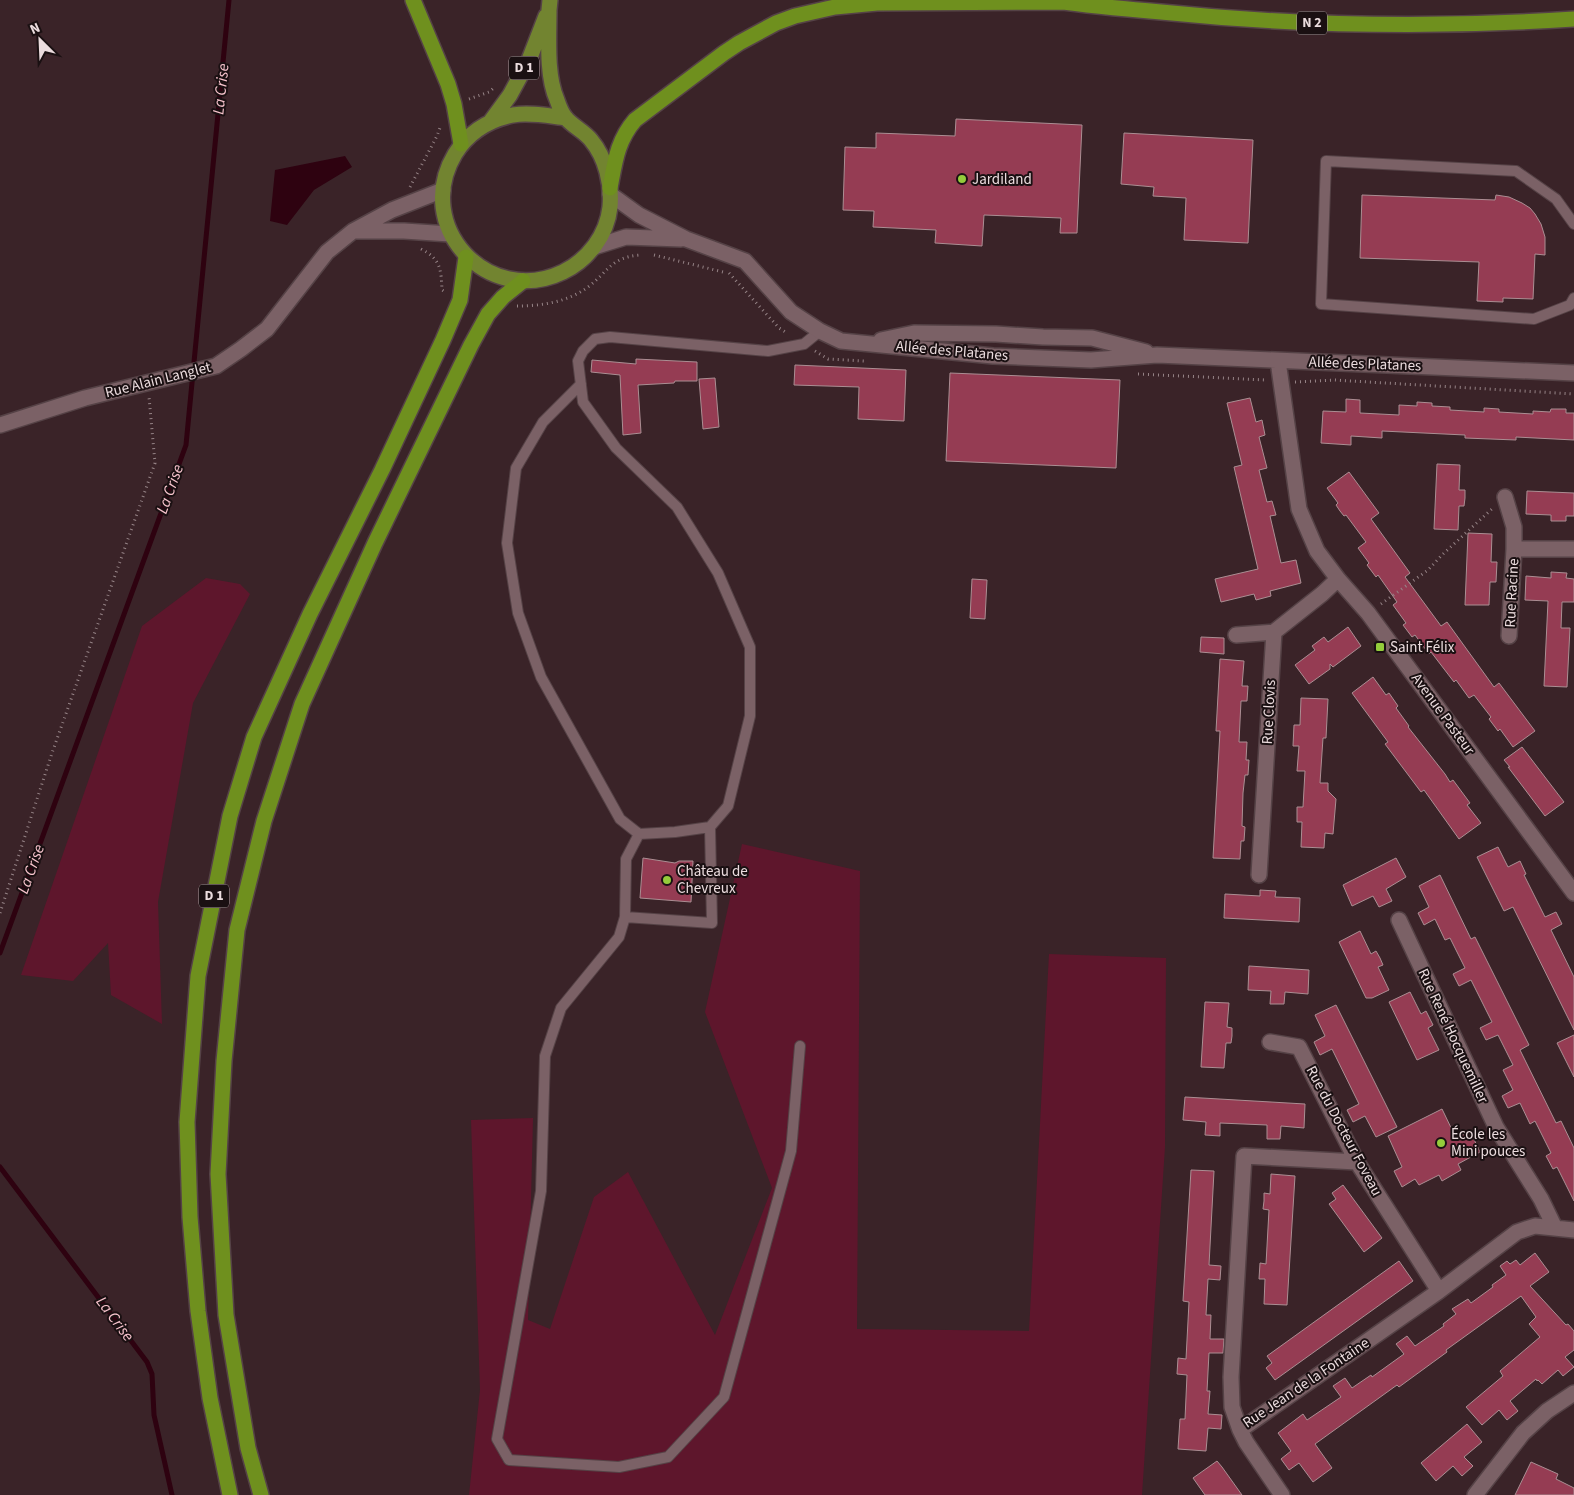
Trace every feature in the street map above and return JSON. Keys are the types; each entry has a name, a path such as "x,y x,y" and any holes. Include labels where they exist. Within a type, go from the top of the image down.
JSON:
{"highway":[{"path":"413,0 448,84 454,104 461,144"},
{"path":"610,191 617,150 635,120 724,53 776,23 816,11 858,4 1059,1"},
{"name":"N 2","path":"1059,1 1206,17 1344,24 1476,24 1574,19"},
{"name":"D 1","path":"230,1495 210,1398 198,1311 190,1217 187,1122 198,976 230,816 254,737 310,614 386,461 443,340 460,300 466,257"},
{"name":"D 1","path":"261,1495 248,1448 226,1315 218,1174 224,1061 237,930 264,821 302,704 375,543 471,345 488,314 503,297 523,281"}],"main road":[{"name":"D 1","path":"549,5 551,84 556,100 566,118"},
{"name":"D 1","path":"491,121 510,95 529,60 549,5"},
{"path":"514,114 538,114 566,118 590,139 597,148 605,164 610,191 607,222 594,247 574,266 550,278 523,281 502,278 483,270 466,257 450,234 444,212 443,190 449,165 461,144 475,131 491,121 514,114"}],"street":[{"name":"Rue Alain Langlet","path":"0,425 85,398 216,366 267,329 326,252 353,231 392,210 443,190"},
{"name":"Allée des Platanes","path":"610,191 640,214 686,239 745,261 791,312 820,331 841,341 993,356 1091,360 1157,355 1574,374"},
{"path":"353,231 410,231 450,234"},
{"name":"Allée des Platanes","path":"594,247 626,237 686,239"},
{"name":"Allée des Platanes","path":"868,343 914,333 996,334 1092,338 1157,355"},
{"name":"Avenue Pasteur","path":"1278,361 1299,509 1317,551 1338,579 1368,613 1574,893"},
{"name":"Rue Racine","path":"1505,497 1514,527 1510,636"},
{"name":"Rue Racine","path":"1514,549 1574,549"},
{"path":"1236,635 1274,632 1338,579"},
{"name":"Rue Clovis","path":"1259,875 1274,632"},
{"name":"Rue René Hocquemiller","path":"1399,920 1496,1127 1541,1199 1554,1228"},
{"name":"Rue du Docteur Foveau","path":"1270,1042 1299,1047 1357,1162 1439,1291"},
{"name":"Rue Jean de la Fontaine","path":"1357,1162 1244,1156 1231,1377 1232,1407 1240,1430 1439,1291 1517,1232 1535,1226 1574,1230"},
{"path":"1475,1495 1523,1433 1547,1411 1574,1393"},
{"path":"1240,1430 1282,1495"}],"lane":[{"path":"1574,224 1556,198 1516,171 1326,161 1321,304 1534,319 1570,305 1574,298"},
{"path":"581,384 543,422 516,468 507,543 518,613 541,678 620,819 639,834 675,832 710,827 728,806 750,716 750,647 718,573 678,507 616,448 583,402 581,384 578,361 583,351 595,338 610,337 768,351 804,344 820,331"},
{"path":"625,917 712,923 710,827"},
{"path":"639,834 626,859 625,917 619,937 561,1008 545,1056 541,1191 496,1439 509,1460 619,1466 668,1457 724,1397 791,1152 800,1046"}],"path":[{"path":"404,205 406,195 438,136 445,114 454,104 489,92 496,86"},
{"path":"410,231 415,246 431,254 441,269 442,290 460,300"},
{"path":"651,254 730,273 780,328 828,360 868,361"},
{"path":"516,306 533,306 561,300 588,287 607,269 626,256 643,255"},
{"path":"1132,374 1269,380 1280,383 1334,380 1574,394"},
{"path":"0,912 52,753 155,463 148,383"},
{"path":"1368,613 1428,570 1442,554 1505,497"}],"shaded area":[{"path":"345,156 352,167 314,190 287,225 270,221 275,170"},
{"path":"206,578 240,584 250,594 193,703 158,902 162,1024 111,995 108,943 73,981 21,975 142,626"},
{"path":"742,844 860,871 857,1329 1029,1331 1049,954 1166,958 1165,1147 1142,1495 469,1495 480,1390 471,1120 533,1118 528,1320 550,1329 594,1197 628,1172 715,1335 772,1188 705,1012"}],"building":[{"name":"Jardiland","path":"956,119 1082,125 1077,233 1060,233 1061,218 984,215 982,246 935,243 936,230 873,227 874,211 843,210 845,147 876,148 876,133 955,136"},
{"path":"1124,133 1253,140 1248,243 1184,240 1186,198 1153,196 1154,187 1121,184"},
{"path":"1362,195 1495,200 1496,195 1509,197 1522,203 1535,214 1541,224 1545,237 1545,255 1535,254 1533,299 1503,298 1503,302 1477,301 1479,262 1360,258"},
{"path":"636,359 697,362 697,381 638,385 641,433 623,435 620,375 591,372 592,360 636,364"},
{"path":"795,365 906,370 904,421 858,419 859,387 794,385"},
{"path":"950,373 1120,380 1116,468 946,461"},
{"path":"715,378 719,427 703,429 699,379"},
{"path":"1250,398 1256,422 1262,420 1265,435 1259,437 1267,468 1259,470 1267,502 1272,501 1276,515 1270,516 1281,563 1296,560 1301,583 1270,591 1271,596 1256,600 1254,594 1221,602 1215,579 1258,569 1234,467 1242,465 1227,403"},
{"path":"1346,399 1360,400 1360,413 1399,415 1399,405 1417,406 1417,402 1432,403 1432,406 1450,407 1450,410 1484,412 1484,408 1499,409 1499,412 1533,414 1533,411 1550,412 1551,409 1566,409 1566,413 1574,413 1574,440 1516,437 1516,440 1465,438 1465,435 1382,431 1382,438 1351,436 1351,445 1321,443 1323,411 1346,412"},
{"path":"1437,464 1460,465 1459,490 1465,490 1465,498 1464,506 1459,506 1458,530 1434,529"},
{"path":"1349,472 1379,513 1371,519 1410,573 1405,577 1441,626 1447,622 1494,687 1499,683 1535,731 1513,747 1500,729 1498,731 1489,719 1491,717 1474,695 1469,698 1431,652 1429,654 1415,635 1412,637 1403,625 1406,623 1393,605 1397,602 1378,575 1376,577 1367,565 1369,563 1358,548 1366,542 1346,515 1344,516 1340,511 1336,505 1338,503 1327,488"},
{"path":"1527,491 1574,493 1574,516 1566,516 1566,521 1551,521 1551,515 1526,514"},
{"path":"1468,533 1492,534 1491,562 1497,562 1496,582 1490,582 1489,605 1465,605"},
{"path":"1551,572 1567,573 1566,578 1574,579 1574,602 1562,602 1561,628 1570,628 1567,687 1544,686 1548,601 1525,600 1526,576 1551,578"},
{"path":"972,579 987,580 985,619 970,618"},
{"path":"1348,627 1361,646 1333,667 1330,664 1330,669 1309,684 1295,665 1315,650 1312,646 1324,637 1328,642"},
{"path":"1201,637 1224,638 1224,654 1200,652"},
{"path":"1220,659 1244,661 1242,686 1248,686 1247,701 1241,701 1239,742 1247,742 1246,760 1249,760 1248,775 1245,775 1243,793 1242,826 1245,827 1244,841 1241,841 1240,859 1213,858 1220,731 1216,731"},
{"path":"1373,677 1386,695 1389,693 1398,706 1396,708 1408,727 1450,782 1453,780 1470,803 1467,805 1481,823 1459,839 1424,790 1421,792 1385,744 1388,742 1352,693"},
{"path":"1301,698 1328,699 1326,738 1323,738 1320,783 1328,783 1328,791 1336,799 1333,834 1325,833 1324,848 1301,847 1302,822 1297,822 1297,807 1303,807 1305,771 1297,771 1299,746 1293,746 1294,725 1300,725"},
{"path":"1522,747 1564,802 1545,816 1504,760"},
{"path":"1498,847 1508,867 1520,861 1526,874 1524,875 1545,917 1556,912 1562,924 1551,930 1574,977 1574,1030 1513,907 1504,911 1477,857"},
{"name":"Château de Chevreux","path":"643,858 675,863 679,861 693,861 691,902 640,898"},
{"path":"1396,858 1406,877 1386,889 1392,901 1379,907 1373,896 1352,906 1343,885"},
{"path":"1440,875 1471,939 1475,937 1529,1045 1520,1050 1556,1123 1561,1121 1574,1148 1574,1201 1557,1167 1553,1169 1546,1156 1551,1153 1535,1121 1530,1124 1520,1103 1508,1108 1502,1096 1513,1090 1503,1070 1513,1065 1498,1035 1486,1040 1480,1028 1492,1022 1471,980 1459,986 1453,974 1465,968 1450,938 1445,940 1435,919 1424,925 1418,913 1429,907 1419,886"},
{"path":"1260,890 1276,891 1275,897 1300,898 1299,922 1224,918 1225,894 1260,896"},
{"path":"1360,931 1371,954 1376,951 1380,958 1383,965 1378,967 1389,990 1372,998 1366,998 1339,942"},
{"path":"1249,966 1309,970 1308,994 1285,992 1284,1004 1270,1004 1271,991 1248,990"},
{"path":"1410,992 1421,1014 1426,1011 1433,1025 1428,1028 1439,1050 1417,1060 1389,1002"},
{"path":"1205,1002 1229,1003 1227,1027 1232,1028 1232,1036 1231,1043 1226,1043 1224,1068 1201,1067"},
{"path":"1336,1005 1397,1127 1376,1137 1365,1116 1353,1122 1347,1110 1359,1104 1332,1049 1320,1055 1314,1042 1325,1036 1315,1015"},
{"path":"1574,1035 1574,1077 1557,1043"},
{"path":"1185,1097 1305,1104 1304,1128 1281,1126 1280,1139 1267,1139 1267,1125 1220,1123 1220,1136 1205,1135 1206,1122 1183,1120"},
{"name":"École les Mini pouces","path":"1442,1109 1456,1138 1470,1131 1480,1152 1458,1164 1461,1170 1442,1181 1439,1175 1419,1185 1415,1179 1402,1187 1394,1171 1402,1167 1388,1136"},
{"path":"1191,1170 1214,1171 1209,1265 1221,1266 1220,1280 1208,1279 1206,1315 1211,1315 1210,1339 1224,1339 1223,1353 1209,1353 1207,1391 1210,1391 1208,1414 1222,1415 1221,1429 1208,1428 1206,1451 1178,1449 1180,1419 1185,1419 1187,1375 1177,1374 1178,1358 1186,1359 1189,1302 1183,1301"},
{"path":"1271,1174 1295,1176 1287,1305 1264,1304 1265,1279 1259,1279 1260,1263 1266,1264 1269,1210 1263,1209 1264,1193 1270,1194"},
{"path":"1343,1185 1382,1238 1364,1252 1329,1204 1336,1199 1332,1193"},
{"path":"1535,1253 1549,1272 1530,1286 1566,1325 1568,1324 1574,1331 1574,1350 1565,1357 1574,1367 1563,1376 1558,1370 1542,1384 1536,1379 1510,1401 1518,1411 1507,1420 1499,1410 1482,1425 1466,1407 1503,1376 1500,1371 1540,1337 1529,1324 1536,1317 1521,1296 1446,1350 1447,1352 1399,1387 1397,1385 1315,1444 1332,1468 1313,1482 1299,1463 1289,1470 1281,1459 1291,1451 1278,1433 1303,1414 1307,1420 1341,1397 1333,1386 1345,1378 1352,1388 1371,1375 1372,1377 1404,1354 1396,1344 1407,1336 1415,1346 1444,1326 1443,1324 1456,1314 1452,1309 1468,1299 1471,1303 1506,1275 1500,1266 1507,1261 1510,1264 1516,1260 1520,1265"},
{"path":"1399,1261 1413,1281 1275,1380 1266,1368 1272,1363 1267,1356"},
{"path":"1467,1424 1482,1442 1464,1457 1473,1466 1462,1476 1453,1466 1436,1481 1421,1463"},
{"path":"1217,1461 1242,1495 1205,1495 1193,1478"},
{"path":"1531,1462 1558,1474 1556,1479 1574,1488 1574,1495 1515,1495"}],"waterway":[{"name":"La Crise","path":"0,953 186,445 229,0"},
{"name":"La Crise","path":"0,1167 147,1362 152,1374 154,1415 172,1495"}],"place":[{"name":"Jardiland","path":"962,179"},
{"name":"Saint Félix","path":"1380,647"},
{"name":"Château de Chevreux","path":"667,880"},
{"name":"École les Mini pouces","path":"1441,1143"}]}
